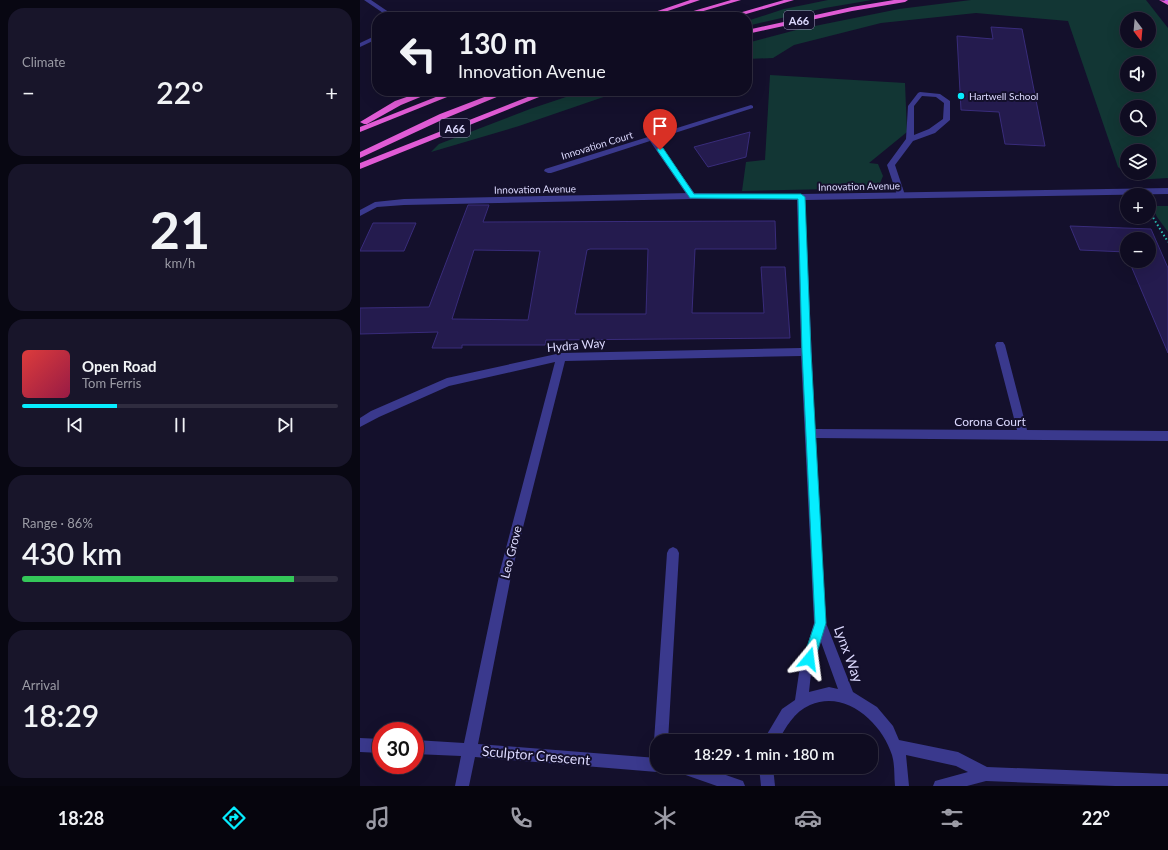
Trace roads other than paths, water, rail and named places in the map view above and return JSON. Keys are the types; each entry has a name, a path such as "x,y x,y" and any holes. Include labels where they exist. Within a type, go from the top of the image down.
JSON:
{"highway":[{"path":"659,12 697,0"},
{"path":"694,12 738,0"},
{"name":"A66","path":"747,12 791,0"},
{"name":"A66","path":"752,31 852,9 906,0"},
{"path":"1162,0 1168,1"},
{"path":"360,124 398,104 418,96"},
{"path":"360,130 445,96"},
{"name":"A66","path":"360,155 443,116 494,96"},
{"name":"A66","path":"360,166 537,96"}],"street":[{"path":"367,0 385,12"},
{"path":"360,44 372,39"},
{"path":"901,195 891,165 910,139 932,131 946,120 948,102 938,95 920,94 911,106 910,139"},
{"name":"Innovation Court","path":"548,171 750,107"},
{"path":"652,138 692,196"},
{"name":"Innovation Avenue","path":"360,213 375,205 404,202 692,196 801,197 1168,191"},
{"name":"Lynx Way","path":"801,197 806,352 820,623 848,697"},
{"path":"1000,345 1023,434"},
{"name":"Hydra Way","path":"360,423 375,414 447,382 561,357 806,352"},
{"name":"Leo Grove","path":"462,786 471,750 506,571 561,357"},
{"name":"Corona Court","path":"811,433 1168,436"},
{"path":"661,734 673,553"},
{"name":"Lynx Way","path":"801,702 805,673 820,623"},
{"path":"773,734 788,712 801,702 816,696 832,694 848,697 863,703 877,714 888,728 897,746 902,765 902,786"},
{"path":"360,745 372,746"},
{"path":"897,746 958,759 986,774"},
{"name":"Sculptor Crescent","path":"424,747 650,764"},
{"path":"703,774 738,786"},
{"path":"767,774 768,786"},
{"path":"940,786 986,774 1168,781"}],"place":[{"name":"Hartwell School","path":"961,96"}]}
